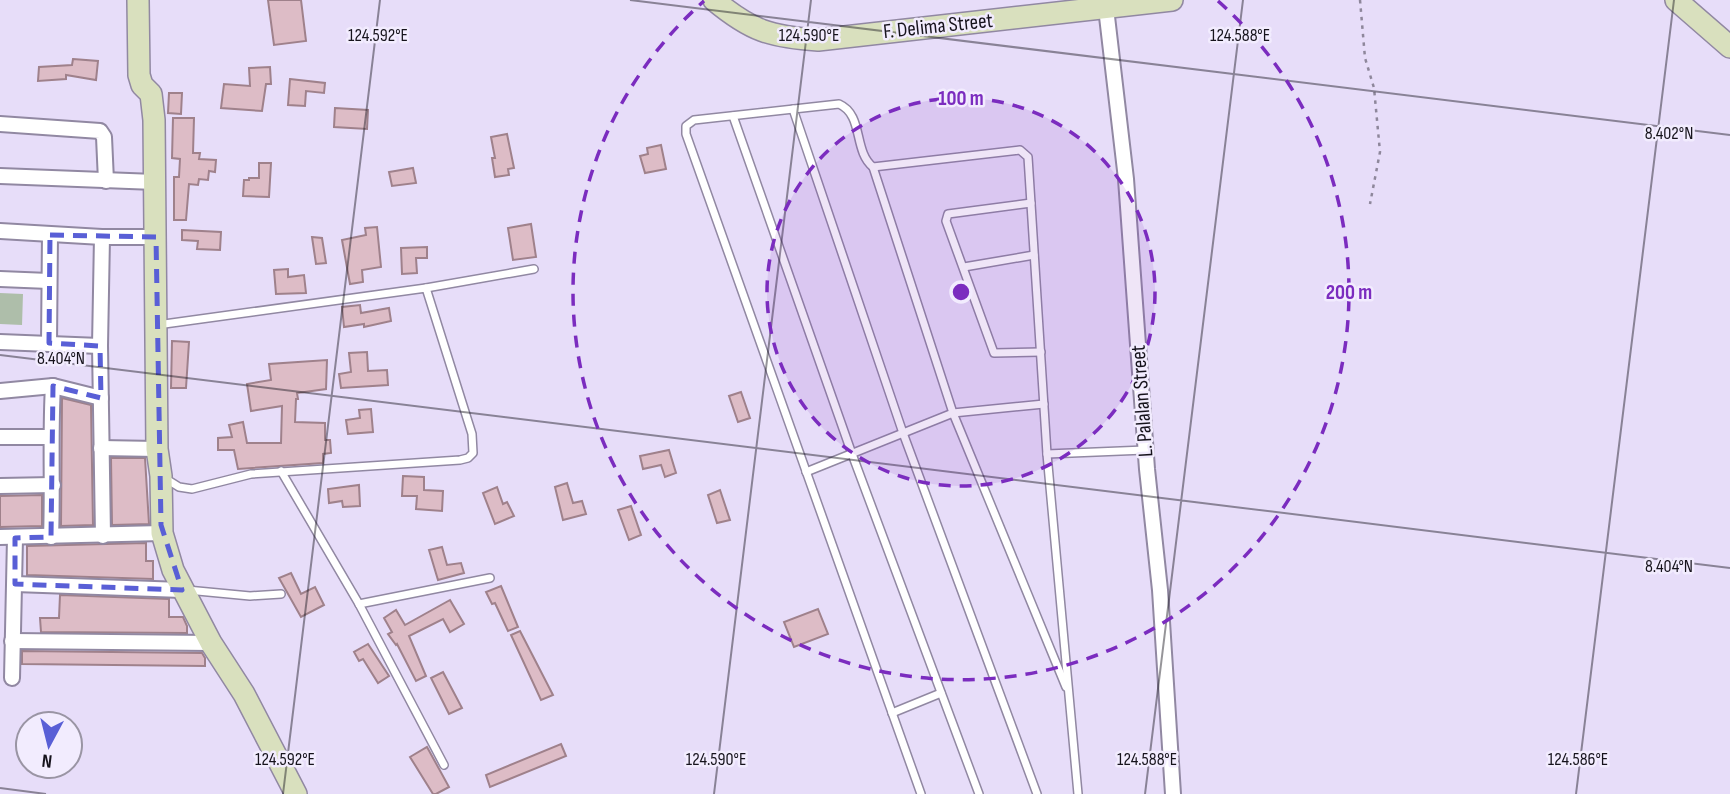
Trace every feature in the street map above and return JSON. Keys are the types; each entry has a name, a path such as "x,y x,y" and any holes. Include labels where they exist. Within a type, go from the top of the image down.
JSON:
{"street":[{"path":"138,0 138,64 142,85 151,94 156,157 157,449 161,476 162,533 182,590 211,643 244,694 296,794"},
{"name":"F. Delima Street","path":"714,0 759,31 783,37 818,40 1172,0"},
{"path":"1676,0 1730,47"},
{"name":"L. Palalan Street","path":"1106,8 1126,179 1146,450 1160,590 1173,794"},
{"path":"0,124 100,131 104,137 106,181"},
{"path":"0,176 155,182"},
{"path":"0,231 156,237"},
{"path":"49,343 50,235"},
{"path":"102,237 100,346 103,536"},
{"path":"0,279 49,281"},
{"path":"0,342 100,346"},
{"path":"0,391 53,386 101,398"},
{"path":"51,537 50,437 53,386"},
{"path":"0,437 50,437"},
{"path":"101,448 157,449"},
{"path":"0,486 52,485"},
{"path":"12,678 15,584 8,537 162,533"},
{"path":"15,584 182,590"},
{"path":"12,641 211,643"}],"lane":[{"path":"920,794 686,134 686,126 694,120 839,104 848,108 866,159 873,167 953,413 1069,694"},
{"path":"793,109 903,433 1037,794"},
{"path":"733,116 852,454 979,794"},
{"path":"873,167 1020,150 1028,158 1047,454 1078,794"},
{"path":"1031,203 948,214 947,226 993,353 1041,352"},
{"path":"964,267 1034,255"},
{"path":"156,325 426,288 534,269"},
{"path":"161,476 179,487 192,489 251,474 468,458 473,453 472,434 426,288"},
{"path":"806,472 953,413 1044,404"},
{"path":"1047,454 1146,450"},
{"path":"281,471 359,604 444,765"},
{"path":"359,604 490,578"},
{"path":"182,590 250,596 281,594"},
{"path":"892,713 941,693"}],"path":[{"path":"1360,0 1365,58 1374,88 1380,152 1370,204"}],"highlighted area":[{"path":"50,235 156,237 161,525 182,590 15,584 15,538 51,537 53,386 101,398 100,346 49,343"}],"green space":[{"path":"0,293 23,294 22,325 0,324"}],"building":[{"path":"268,0 301,0 306,41 274,45"},
{"path":"73,59 98,61 96,80 66,75 66,79 38,81 39,67 72,65"},
{"path":"270,67 271,84 266,84 262,111 221,108 224,84 250,86 249,68"},
{"path":"290,79 325,83 324,93 306,91 305,106 288,105"},
{"path":"169,93 182,93 181,114 168,113"},
{"path":"335,108 368,110 367,129 334,127"},
{"path":"173,118 194,118 193,153 200,153 199,159 216,160 215,172 209,171 208,180 199,179 198,185 189,184 186,220 174,220 174,177 179,177 180,159 172,158"},
{"path":"507,134 514,168 508,169 509,175 495,177 491,137"},
{"path":"661,145 666,169 645,173 640,156 648,154 647,148"},
{"path":"259,163 271,163 269,197 243,196 244,180 259,178"},
{"path":"413,168 416,183 392,186 389,172"},
{"path":"531,224 536,257 513,260 508,228"},
{"path":"377,227 381,267 362,270 363,282 350,284 342,240 366,235 365,228"},
{"path":"182,230 221,232 220,250 197,249 198,241 182,240"},
{"path":"312,237 322,238 326,263 316,264"},
{"path":"427,247 427,258 416,258 417,273 402,274 401,248"},
{"path":"288,269 288,277 304,275 306,293 276,294 274,270"},
{"path":"360,305 361,313 389,308 391,321 364,327 364,324 344,327 342,307"},
{"path":"172,341 189,342 186,388 171,388"},
{"path":"367,352 368,371 387,370 388,385 341,388 339,374 351,372 349,353"},
{"path":"327,360 326,389 297,393 295,422 325,423 325,440 330,440 331,453 323,454 323,463 238,469 234,450 218,450 218,438 232,437 229,425 243,422 247,443 281,443 282,406 251,411 247,384 271,380 269,364"},
{"path":"741,392 750,418 738,422 729,396"},
{"path":"62,398 91,405 93,525 61,526"},
{"path":"371,409 373,432 348,434 346,420 360,418 359,410"},
{"path":"669,450 676,473 665,477 661,465 643,469 640,456"},
{"path":"111,458 145,458 149,524 112,525"},
{"path":"403,476 424,477 424,490 443,491 442,511 416,509 417,496 402,496"},
{"path":"567,483 573,503 582,501 586,514 563,520 555,487"},
{"path":"359,485 360,506 343,507 342,501 329,503 328,489"},
{"path":"497,487 503,504 507,502 514,516 495,524 483,493"},
{"path":"720,490 730,520 717,523 708,495"},
{"path":"42,495 42,526 0,527 0,496"},
{"path":"631,506 641,535 629,540 618,510"},
{"path":"146,543 146,561 153,561 153,579 27,575 27,546"},
{"path":"442,547 447,565 461,563 464,573 438,580 429,550"},
{"path":"291,573 301,594 315,587 324,605 301,617 279,578"},
{"path":"501,586 518,627 508,631 495,603 492,604 486,592"},
{"path":"60,595 169,599 169,617 183,617 187,633 41,632 40,618 59,618"},
{"path":"450,600 464,624 450,632 443,619 409,636 426,676 416,681 397,644 388,634 392,632 384,618 396,610 405,625"},
{"path":"818,609 828,634 794,647 784,622"},
{"path":"520,631 553,695 541,700 511,635"},
{"path":"368,644 389,676 378,683 363,659 359,661 354,652"},
{"path":"22,651 202,653 205,666 22,664"},
{"path":"443,672 462,708 449,714 431,678"},
{"path":"561,744 566,756 490,787 486,775"},
{"path":"427,747 449,787 436,794 433,794 410,757"}]}
